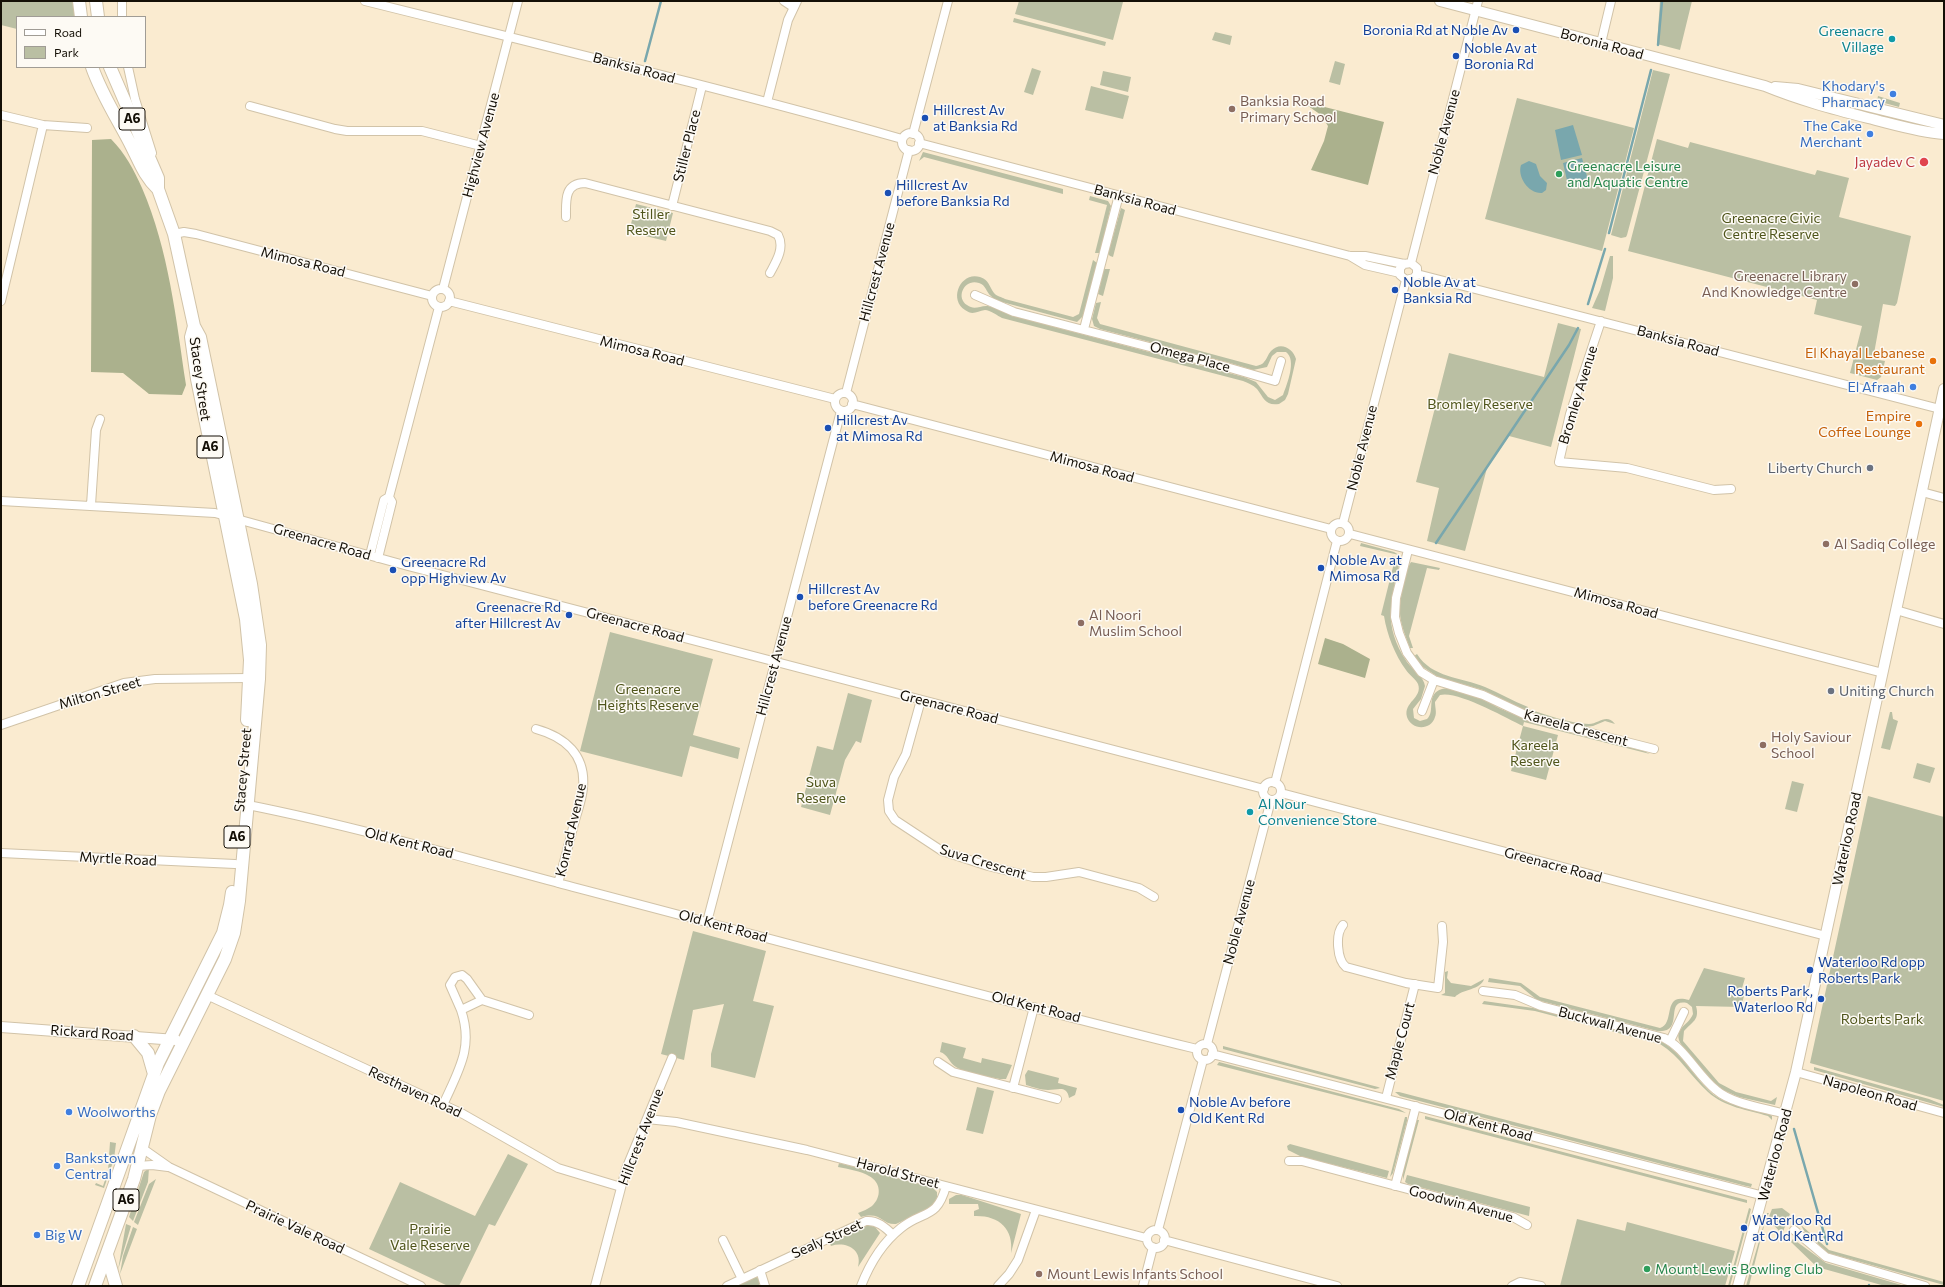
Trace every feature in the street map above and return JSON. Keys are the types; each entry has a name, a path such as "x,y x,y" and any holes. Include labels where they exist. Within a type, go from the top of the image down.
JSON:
{"highway":[{"path":"79,1 81,16"},
{"path":"96,1 98,16"},
{"name":"Stacey Street","path":"92,68 108,104 132,147 148,180 158,189"},
{"name":"Stacey Street","path":"95,1286 137,1166 150,1115 184,1041 209,996 226,960 234,932 239,901 248,805 259,679 260,645 258,623 200,337 194,326 174,234 158,189 158,178 155,170 110,68"},
{"name":"Stacey Street","path":"78,1286 154,1074 169,1038 215,952 223,933 230,905 235,864 250,678 246,619 197,379 191,337 194,326"},
{"path":"134,1036 148,1054 154,1074"},
{"path":"107,1255 116,1286"}],"main road":[{"name":"Boronia Road","path":"1440,1 1477,6 1601,43 1765,86 1795,98 1841,111 1911,128 1944,134"},
{"name":"Boronia Road","path":"1765,86 1798,89 1944,125"},
{"name":"Waterloo Road","path":"1738,1286 1764,1196 1796,1072 1944,389"},
{"name":"Rickard Road","path":"4,1028 169,1038 184,1041"}],"street":[{"path":"122,1 122,16"},
{"name":"Banksia Road","path":"365,1 767,102 902,140"},
{"name":"Highview Avenue","path":"443,289 518,1"},
{"path":"767,102 788,20 795,4 784,1"},
{"path":"913,134 948,1"},
{"path":"1601,43 1611,1"},
{"name":"Noble Avenue","path":"1407,263 1477,6"},
{"name":"Stacey Street","path":"128,68 135,98 150,145 155,170"},
{"name":"Stiller Place","path":"672,206 702,86"},
{"path":"250,106 335,129 347,131 422,131 481,146"},
{"path":"1,114 43,126 87,128"},
{"path":"1,301 43,126"},
{"path":"913,134 918,136 920,143 917,148 909,150 903,145 902,140 906,135 913,134"},
{"name":"Banksia Road","path":"920,143 1350,256 1365,256 1407,263"},
{"name":"Hillcrest Avenue","path":"846,393 909,150"},
{"path":"566,217 568,196 576,181 780,233 781,242 779,253 770,273"},
{"path":"1084,329 1119,195"},
{"name":"Mimosa Road","path":"174,234 184,232 196,234 432,296"},
{"name":"Banksia Road","path":"1350,256 1365,265 1400,273"},
{"path":"1407,263 1416,268 1417,274 1411,280 1406,280 1400,273 1400,268 1407,263"},
{"name":"Banksia Road","path":"1417,274 1940,409"},
{"name":"Noble Avenue","path":"1343,523 1406,280"},
{"path":"443,289 449,294 450,300 445,306 438,307 433,303 432,296 437,290 443,289"},
{"name":"Omega Place","path":"975,295 1006,309 1223,366 1275,382 1281,361"},
{"name":"Mimosa Road","path":"450,300 835,399"},
{"path":"374,557 392,502 389,496 438,307"},
{"name":"Bromley Avenue","path":"1601,321 1570,414 1559,462 1627,468 1714,490 1731,489"},
{"path":"846,393 852,398 852,404 847,410 841,411 835,405 835,399 840,394 846,393"},
{"name":"Mimosa Road","path":"852,404 1332,529"},
{"name":"Hillcrest Avenue","path":"707,922 841,411"},
{"path":"90,505 96,430 100,419"},
{"path":"1922,492 1944,498"},
{"name":"Greenacre Road","path":"1,501 206,511 224,515 374,557 1264,789"},
{"path":"1337,523 1343,523 1348,526 1350,534 1344,541 1338,541 1331,535 1332,529 1337,523"},
{"name":"Mimosa Road","path":"1350,534 1883,673"},
{"path":"1275,783 1338,541"},
{"name":"Kareela Crescent","path":"1408,550 1396,598 1396,623 1410,658 1421,672 1434,680 1476,692 1532,718 1654,749"},
{"path":"1896,610 1944,624"},
{"name":"Milton Street","path":"1,725 124,684 155,679 250,678"},
{"path":"1422,711 1434,680"},
{"name":"Suva Crescent","path":"921,700 906,754 896,773 888,800 889,811 895,820 942,852 988,866 1032,877 1046,877 1080,872 1139,888 1154,897"},
{"name":"Konrad Avenue","path":"536,729 564,741 576,756 582,772 582,792 558,883"},
{"path":"1269,783 1275,783 1279,786 1281,794 1278,798 1271,800 1264,795 1264,789 1269,783"},
{"name":"Greenacre Road","path":"1281,794 1826,936"},
{"name":"Noble Avenue","path":"1206,1044 1271,800"},
{"name":"Old Kent Road","path":"248,805 336,824 707,922 1197,1048"},
{"name":"Myrtle Road","path":"1,853 235,864"},
{"path":"1343,925 1339,934 1340,954 1342,963 1346,967 1415,984 1438,988 1443,942 1442,926"},
{"path":"443,1105 466,1051 466,1028 461,1010 450,985 455,977 462,975 467,979 482,1000 529,1015"},
{"name":"Maple Court","path":"1386,1098 1415,984"},
{"name":"Buckwall Avenue","path":"1483,991 1514,995 1535,1004 1670,1040 1709,1084 1721,1094 1737,1101 1786,1114"},
{"name":"Resthaven Road","path":"209,996 471,1118 558,1168 621,1187"},
{"path":"461,1010 482,1000"},
{"path":"1013,1088 1034,1007"},
{"path":"1670,1040 1684,1012"},
{"path":"1202,1044 1206,1044 1211,1046 1212,1054 1210,1058 1203,1060 1198,1056 1197,1048 1202,1044"},
{"name":"Old Kent Road","path":"1212,1054 1764,1196"},
{"name":"Hillcrest Avenue","path":"595,1286 626,1169 672,1058"},
{"path":"1158,1230 1203,1060"},
{"path":"938,1062 953,1072 1057,1099"},
{"name":"Napoleon Road","path":"1796,1072 1944,1113"},
{"name":"Goodwin Avenue","path":"1395,1186 1416,1106"},
{"name":"Harold Street","path":"647,1119 676,1122 763,1140 1146,1238"},
{"name":"Prairie Vale Road","path":"142,1148 168,1167 421,1286"},
{"name":"Goodwin Avenue","path":"1289,1161 1302,1161 1513,1217 1527,1225"},
{"name":"Prairie Vale Road","path":"137,1166 152,1165 168,1167"},
{"path":"860,1286 875,1256 893,1235 909,1222 937,1208 942,1202 946,1186"},
{"path":"998,1286 1009,1274 1018,1260 1036,1210"},
{"name":"Sealy Street","path":"727,1286 866,1221 872,1220 878,1223 893,1235"},
{"path":"1158,1230 1163,1233 1164,1240 1162,1246 1153,1247 1149,1245 1146,1238 1150,1231 1158,1230"},
{"path":"1794,1230 1826,1258 1925,1286"},
{"path":"723,1240 742,1279"},
{"path":"1164,1240 1337,1286"},
{"path":"1143,1286 1153,1247"},
{"path":"760,1270 765,1286"},
{"path":"1512,1286 1520,1282 1540,1286"}],"green space":[{"path":"1,1 74,1 75,16 16,16 16,29 1,25"},
{"path":"1019,1 1123,2 1113,40 1015,14"},
{"path":"1660,1 1692,1 1680,50 1657,44"},
{"path":"1014,18 1106,42 1105,46 1013,22"},
{"path":"1215,32 1232,36 1230,45 1212,40"},
{"path":"1335,61 1345,64 1340,85 1329,82"},
{"path":"1032,68 1041,71 1033,95 1024,92"},
{"path":"1653,70 1670,74 1627,235 1626,237 1621,238 1611,235"},
{"path":"1103,71 1131,77 1128,92 1100,85"},
{"path":"1091,86 1129,96 1123,119 1085,110"},
{"path":"1878,96 1900,103 1899,107 1877,101"},
{"name":"Greenacre Leisure and Aquatic Centre","path":"1517,98 1634,128 1602,251 1485,219"},
{"path":"1301,101 1384,122 1368,185 1311,170 1324,141 1328,126 1321,115"},
{"path":"111,139 125,156 136,175 159,236 179,335 186,385 182,395 149,394 123,373 91,372 92,140"},
{"name":"Greenacre Civic Centre Reserve","path":"1657,139 1688,148 1690,142 1815,175 1817,170 1849,178 1839,217 1911,236 1897,303 1895,306 1883,304 1873,359 1885,361 1881,377 1877,380 1850,373 1862,326 1814,314 1817,300 1628,251"},
{"path":"923,152 1063,189 1063,194 924,157 919,161"},
{"path":"1090,196 1108,201 1111,206 1100,253 1095,253 1107,205 1089,200"},
{"name":"Stiller Reserve","path":"636,204 673,213 666,241 629,232"},
{"path":"1121,208 1125,210 1113,257 1108,254"},
{"path":"1610,256 1613,256 1613,278 1605,311 1592,308 1600,290"},
{"path":"1093,260 1097,263 1083,316 1077,322 998,301 989,294 983,285 974,282 970,283 963,289 963,302 973,308 985,306 992,307 1017,317 1244,377 1256,382 1268,397 1275,400 1283,395 1290,372 1291,361 1286,352 1277,352 1272,356 1267,367 1253,370 1100,329 1094,326 1092,319 1096,303 1101,302 1097,318 1100,324 1256,366 1263,363 1270,352 1278,346 1286,347 1292,352 1296,359 1288,394 1285,400 1279,404 1271,404 1265,401 1257,389 1243,381 1002,318 987,310 970,313 960,305 958,299 957,293 962,282 973,276 980,277 987,282 998,296 1073,317 1079,314"},
{"path":"1104,269 1110,269 1103,296 1098,294"},
{"name":"Bromley Reserve","path":"1558,323 1581,329 1551,447 1509,436 1487,468 1465,551 1427,541 1439,488 1416,482 1449,353 1544,377"},
{"path":"1361,543 1394,552 1399,555 1360,546"},
{"path":"1392,556 1400,559 1391,612 1391,624 1394,636 1407,662 1420,677 1425,686 1421,699 1413,709 1414,718 1420,721 1427,719 1430,716 1432,699 1437,691 1448,688 1455,689 1471,694 1516,715 1552,728 1644,751 1650,754 1524,722 1523,726 1494,711 1458,697 1448,695 1440,695 1435,702 1436,715 1430,725 1421,727 1412,724 1407,717 1407,712 1408,707 1418,693 1418,684 1416,680 1407,672 1398,658 1389,637 1384,616 1381,615 1394,563"},
{"path":"1411,562 1440,568 1439,570 1427,568 1409,636 1413,648 1410,648 1403,630 1400,616 1400,601"},
{"name":"Greenacre Heights Reserve","path":"610,632 713,659 693,735 740,748 738,759 690,746 682,777 580,751"},
{"path":"1325,638 1343,644 1370,659 1365,678 1318,664"},
{"path":"1417,654 1423,662 1439,672 1485,687 1528,707 1527,709 1582,724 1593,724 1609,719 1615,724 1605,721 1593,726 1585,727 1527,711 1483,690 1438,677 1423,667 1414,656"},
{"name":"Suva Reserve","path":"848,693 872,700 861,743 856,741 845,760 830,815 801,807 817,746 833,750"},
{"path":"1890,712 1892,712 1893,719 1898,721 1890,750 1881,748"},
{"name":"Kareela Reserve","path":"1523,726 1558,735 1546,780 1511,771"},
{"path":"1917,763 1935,768 1930,783 1913,778"},
{"path":"1792,781 1804,784 1797,812 1785,809"},
{"name":"Roberts Park","path":"1868,796 1944,817 1944,1101 1810,1063"},
{"path":"693,931 766,951 753,1001 774,1006 755,1078 711,1067 711,1054 724,1004 693,1010 684,1060 661,1054"},
{"path":"1704,968 1745,978 1740,995 1744,996 1741,1007 1696,1006 1696,1018 1684,1031 1683,1041 1719,1083 1736,1092 1771,1101 1777,1097 1775,1105 1739,1097 1723,1090 1714,1083 1682,1046 1678,1035 1679,1031 1693,1014 1692,1007 1687,1003 1680,1003 1676,1006 1671,1027 1666,1030 1657,1031 1537,1000 1520,986 1488,982 1489,978 1521,983 1540,997 1660,1028 1665,1025 1672,1004 1675,1000 1689,1000"},
{"path":"1448,971 1447,978 1451,983 1471,986 1484,979 1479,985 1458,994 1455,997 1441,995 1445,993 1445,972"},
{"path":"1484,1001 1533,1008 1660,1041 1682,1059 1707,1089 1714,1095 1734,1105 1769,1114 1772,1116 1772,1120 1768,1116 1729,1105 1714,1097 1702,1086 1674,1054 1660,1044 1535,1011 1482,1004"},
{"path":"942,1042 966,1048 963,1058 981,1063 982,1058 1012,1065 1006,1079 972,1074 961,1070 940,1052"},
{"path":"1223,1046 1380,1088 1375,1089 1223,1049"},
{"path":"1219,1062 1399,1109 1406,1113 1217,1065"},
{"path":"1814,1067 1929,1099 1944,1105 1944,1107 1814,1070"},
{"path":"1028,1070 1059,1078 1058,1083 1077,1088 1075,1095 1069,1098 1066,1091 1062,1089 1045,1090 1026,1085 1025,1075"},
{"path":"977,1087 994,1091 983,1134 966,1130"},
{"path":"1395,1092 1752,1184 1751,1187 1746,1186 1400,1096"},
{"path":"1425,1116 1747,1200 1747,1203 1425,1119"},
{"path":"1405,1117 1407,1117 1407,1121 1393,1173 1390,1177"},
{"path":"1417,1120 1419,1120 1403,1180 1403,1171"},
{"path":"110,1142 116,1143 114,1159 104,1188 95,1185 96,1183 103,1186 108,1171"},
{"path":"1290,1144 1389,1171 1387,1178 1302,1157 1288,1150 1287,1146"},
{"name":"Prairie Vale Reserve","path":"508,1154 528,1164 495,1226 489,1224 459,1286 448,1286 369,1249 400,1182 475,1216"},
{"path":"839,1163 932,1187 937,1192 937,1199 932,1207 896,1224 891,1224 873,1216 861,1217 858,1213 872,1206 875,1202 879,1194 878,1186 873,1179 866,1174 838,1167"},
{"path":"149,1168 148,1182 133,1221 129,1217 144,1172"},
{"path":"1407,1175 1530,1207 1529,1216 1408,1184 1405,1182"},
{"path":"156,1179 138,1225 134,1222 149,1184"},
{"path":"956,1195 962,1195 1021,1214 1011,1253 1010,1237 1003,1225 990,1218 974,1216 974,1211 979,1209 978,1204 949,1204 949,1199"},
{"path":"1749,1208 1751,1209 1730,1286 1728,1286"},
{"path":"1782,1208 1790,1214 1782,1234 1768,1219 1772,1209"},
{"path":"1767,1213 1769,1213 1766,1218 1749,1286 1746,1286"},
{"name":"Mount Lewis Bowling Club","path":"1577,1219 1625,1231 1627,1222 1735,1251 1725,1286 1560,1286"},
{"path":"126,1224 131,1226 118,1270"},
{"path":"868,1225 875,1227 880,1233 858,1267 858,1255 852,1248 842,1245 831,1246 829,1242"},
{"path":"1801,1225 1829,1250 1944,1282 1944,1285 1828,1253 1804,1231"},
{"path":"133,1227 137,1229 120,1274 123,1256"},
{"path":"1793,1239 1826,1263 1905,1286 1885,1286 1817,1267 1791,1242"},
{"path":"756,1277 759,1279 759,1286 733,1286"}],"water":[{"path":"1573,125 1582,155 1561,160 1555,130"},
{"path":"1582,158 1589,184 1569,189 1563,163"},
{"path":"1529,161 1536,164 1540,176 1547,183 1546,190 1542,193 1533,191 1522,179 1520,170 1521,165"}],"waterway":[{"path":"645,61 661,1"},
{"path":"1658,45 1662,1"},
{"path":"1609,233 1651,70"},
{"path":"1588,304 1605,249"},
{"path":"1436,543 1569,345 1578,328"},
{"path":"1794,1129 1827,1244"}],"place":[{"name":"Boronia Rd at Noble Av","path":"1516,30"},
{"name":"Greenacre Village","path":"1892,39"},
{"name":"Noble Av at Boronia Rd","path":"1456,56"},
{"name":"Khodary's Pharmacy","path":"1893,94"},
{"name":"Banksia Road Primary School","path":"1232,109"},
{"name":"Hillcrest Av at Banksia Rd","path":"925,118"},
{"name":"The Cake Merchant","path":"1870,134"},
{"name":"Jayadev C","path":"1924,162"},
{"name":"Greenacre Leisure and Aquatic Centre","path":"1559,174"},
{"name":"Hillcrest Av before Banksia Rd","path":"888,193"},
{"name":"Greenacre Library And Knowledge Centre","path":"1855,284"},
{"name":"Noble Av at Banksia Rd","path":"1395,290"},
{"name":"El Khayal Lebanese Restaurant","path":"1933,361"},
{"name":"El Afraah","path":"1913,387"},
{"name":"Empire Coffee Lounge","path":"1919,424"},
{"name":"Hillcrest Av at Mimosa Rd","path":"828,428"},
{"name":"Liberty Church","path":"1870,468"},
{"name":"Al Sadiq College","path":"1826,544"},
{"name":"Noble Av at Mimosa Rd","path":"1321,568"},
{"name":"Greenacre Rd opp Highview Av","path":"393,570"},
{"name":"Hillcrest Av before Greenacre Rd","path":"800,597"},
{"name":"Greenacre Rd after Hillcrest Av","path":"569,615"},
{"name":"Al Noori Muslim School","path":"1081,623"},
{"name":"Uniting Church","path":"1831,691"},
{"name":"Holy Saviour School","path":"1763,745"},
{"name":"Al Nour Convenience Store","path":"1250,812"},
{"name":"Waterloo Rd opp Roberts Park","path":"1810,970"},
{"name":"Roberts Park, Waterloo Rd","path":"1821,999"},
{"name":"Noble Av before Old Kent Rd","path":"1181,1110"},
{"name":"Woolworths","path":"69,1112"},
{"name":"Bankstown Central","path":"57,1166"},
{"name":"Waterloo Rd at Old Kent Rd","path":"1744,1228"},
{"name":"Big W","path":"37,1235"},
{"name":"Mount Lewis Bowling Club","path":"1647,1269"},
{"name":"Mount Lewis Infants School","path":"1039,1274"}]}
